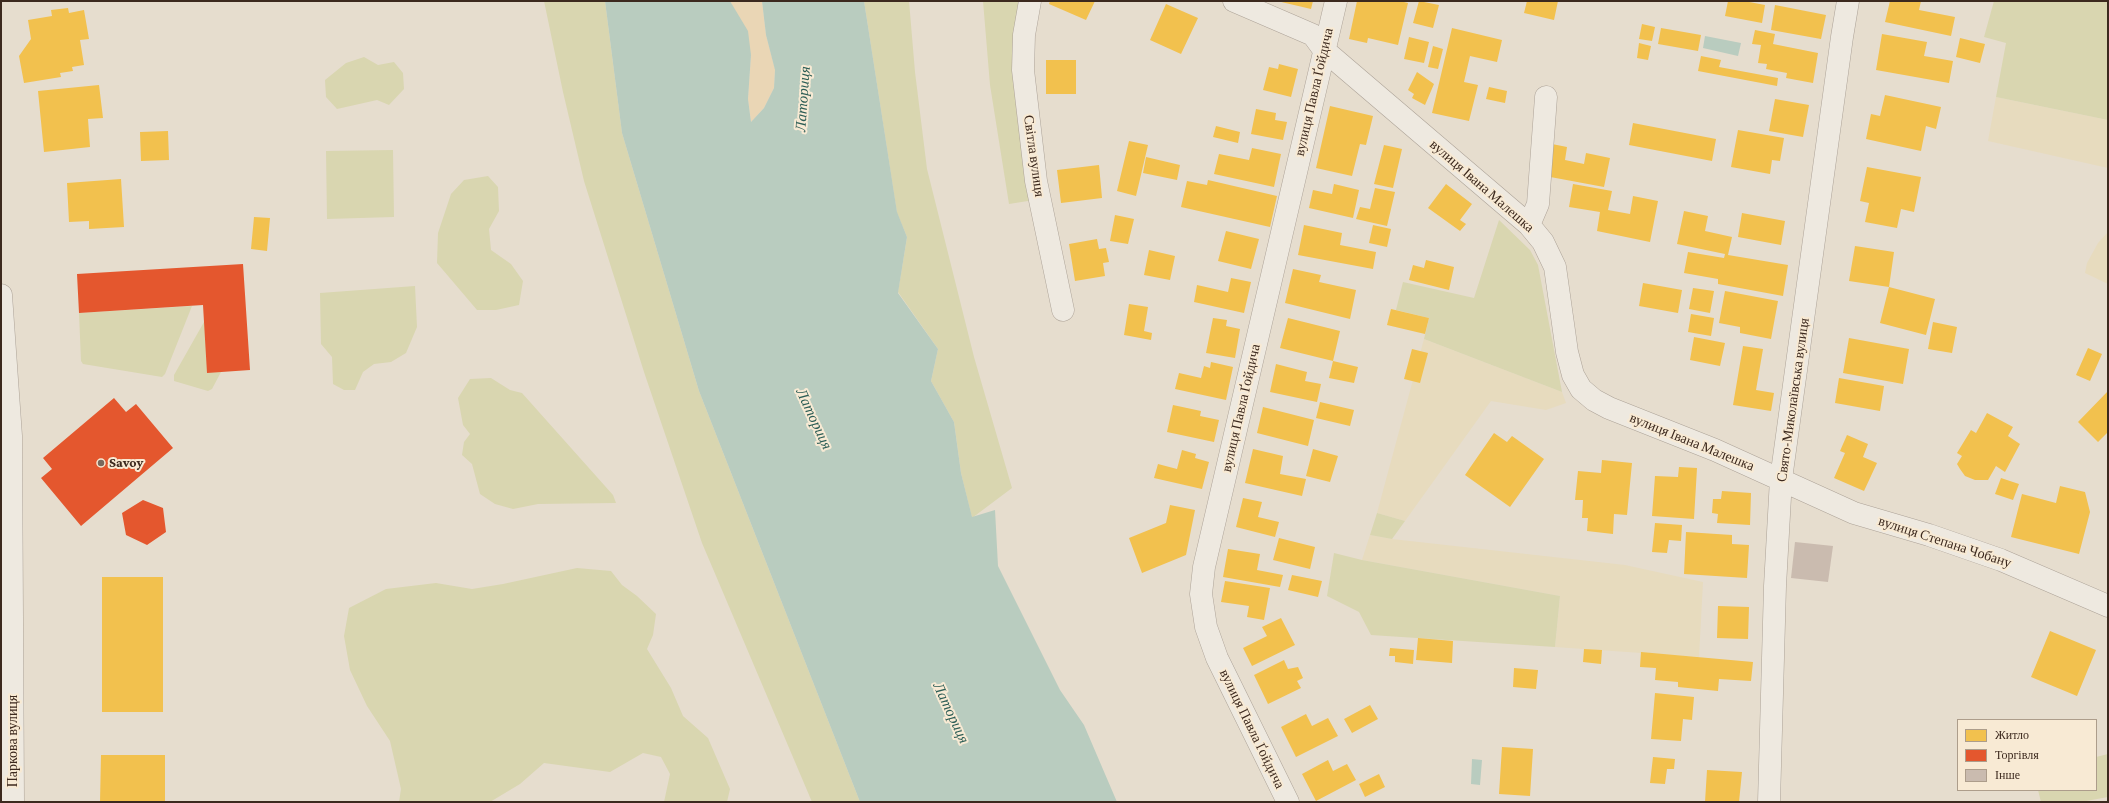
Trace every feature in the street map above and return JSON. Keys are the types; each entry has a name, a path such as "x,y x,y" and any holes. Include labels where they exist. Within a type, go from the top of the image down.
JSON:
{"street":[{"name":"Світла вулиця","path":"1030,1 1024,35 1023,70 1036,181 1063,310"},
{"name":"вулиця Івана Малешка","path":"1234,1 1313,35 1324,50 1529,225 1543,242 1555,267 1567,352 1573,375 1581,389 1594,400 1609,408 1715,450 1781,479"},
{"name":"вулиця Павла Ґойдича","path":"1288,802 1217,658 1206,627 1201,594 1204,566 1336,1"},
{"name":"Свято-Миколаївська вулиця","path":"1769,802 1775,586 1781,479 1848,1"},
{"path":"1529,225 1538,204 1546,96"},
{"name":"Паркова вулиця","path":"1,295 11,436 13,802"},
{"name":"вулиця Степана Чобану","path":"1781,479 1854,513 1929,535 2001,560 2108,606"}],"shaded area":[{"path":"544,1 605,1 622,133 699,391 860,802 812,802 702,543 644,372 584,181"},
{"path":"864,1 909,1 915,72 927,169 974,357 1012,488 972,518 961,473 954,422 931,381 938,349 898,292 907,237 897,213"},
{"path":"983,1 1027,1 1034,200 1009,204 990,85"},
{"path":"1994,1 2108,1 2108,120 1996,97 2006,43 1984,37"},
{"path":"364,57 378,65 394,62 403,73 404,89 389,105 377,100 337,109 326,97 325,80 346,63"},
{"path":"1996,97 2108,120 2108,168 1988,141"},
{"path":"393,150 394,217 327,219 326,151"},
{"path":"488,176 498,187 499,211 489,229 491,250 511,264 523,281 519,305 496,310 477,310 437,263 438,233 451,194 464,180"},
{"path":"1499,220 1530,250 1538,265 1562,392 1424,339 1429,318 1396,310 1403,282 1474,298"},
{"path":"2108,232 2108,284 2085,273 2087,263 2098,243"},
{"path":"415,286 417,327 406,353 391,362 374,364 363,372 355,390 344,390 333,384 332,357 321,344 320,293"},
{"path":"192,306 165,374 162,377 83,364 81,361 79,313"},
{"path":"204,322 221,372 212,389 208,391 174,381 174,375"},
{"path":"1424,339 1562,392 1566,403 1546,410 1491,401 1405,521 1377,513"},
{"path":"491,378 510,390 522,393 613,495 616,503 538,504 513,509 495,504 480,494 472,464 462,455 464,442 470,434 463,425 458,398 470,379"},
{"path":"1377,513 1405,521 1392,539 1370,535"},
{"path":"1370,535 1392,539 1625,565 1703,582 1699,657 1555,647 1560,596 1362,560"},
{"path":"1334,553 1362,560 1560,596 1555,647 1371,635 1359,612 1327,596"},
{"path":"577,568 611,571 622,585 637,596 656,614 653,635 647,649 671,688 683,716 708,738 730,789 727,802 664,802 670,774 661,757 643,753 610,772 544,763 520,784 490,802 399,802 401,789 390,741 367,706 350,670 344,636 349,608 386,589 436,583 472,589"},
{"path":"2108,754 2108,797 2081,802 2041,802 2038,791 2097,791 2097,757"}],"sand":[{"path":"730,1 762,1 766,35 775,69 774,88 764,108 751,122 748,99 751,55"}],"water":[{"name":"Латориця","path":"605,1 730,1 748,31 751,55 748,99 751,122 764,108 774,88 775,70 766,35 762,1 864,1 897,212 907,237 898,293 938,349 931,381 954,422 961,473 972,517 995,510 998,566 1060,690 1084,725 1117,802 860,802 699,391 622,133"},
{"path":"1705,36 1741,43 1738,56 1703,48"},
{"path":"1472,759 1482,760 1480,785 1471,784"}],"building: Житло":[{"path":"1050,1 1095,1 1086,20 1049,4"},
{"path":"1277,1 1313,1 1311,9"},
{"path":"1357,1 1400,1 1408,3 1398,45 1368,38 1367,43 1349,39"},
{"path":"1419,1 1439,5 1433,28 1413,23"},
{"path":"1527,1 1558,1 1554,20 1524,13"},
{"path":"1728,1 1744,1 1765,5 1762,23 1725,16"},
{"path":"1890,1 1921,1 1919,10 1955,17 1951,36 1885,22"},
{"path":"1166,4 1198,18 1181,54 1150,40"},
{"path":"1775,5 1826,15 1821,39 1771,30"},
{"path":"68,8 69,13 84,10 89,39 80,40 84,65 72,67 73,71 60,73 61,77 24,83 19,56 31,39 28,20 52,16 51,10"},
{"path":"1642,24 1655,27 1652,41 1639,39"},
{"path":"1452,28 1502,40 1497,62 1470,56 1464,82 1478,85 1469,121 1432,113"},
{"path":"1661,28 1701,35 1698,51 1658,44"},
{"path":"1755,30 1775,34 1773,44 1818,53 1813,83 1786,78 1787,73 1766,69 1767,64 1758,63 1761,45 1752,44"},
{"path":"1882,34 1927,42 1924,56 1953,61 1949,83 1876,70"},
{"path":"1409,37 1429,42 1424,63 1404,59"},
{"path":"1960,38 1985,44 1980,63 1956,57"},
{"path":"1639,43 1651,46 1648,60 1637,58"},
{"path":"1433,46 1443,49 1438,69 1428,67"},
{"path":"1701,56 1721,60 1719,67 1778,78 1777,86 1698,71"},
{"path":"1046,60 1076,60 1076,94 1046,94"},
{"path":"1279,64 1298,69 1291,97 1263,90 1269,67 1278,69"},
{"path":"1417,72 1434,84 1425,105 1412,98 1414,94 1408,90"},
{"path":"99,85 103,118 88,119 90,147 44,152 38,91"},
{"path":"1489,87 1507,91 1505,103 1486,99"},
{"path":"1885,95 1941,107 1936,129 1926,126 1921,151 1866,139 1871,114 1880,116"},
{"path":"1775,99 1809,105 1803,137 1769,131"},
{"path":"1330,106 1373,116 1366,145 1360,144 1352,176 1316,168"},
{"path":"1256,109 1276,113 1275,120 1287,122 1283,140 1251,134"},
{"path":"1633,123 1716,139 1712,161 1629,145"},
{"path":"1216,126 1240,132 1238,143 1213,137"},
{"path":"1738,130 1784,138 1780,161 1772,160 1770,174 1731,167"},
{"path":"168,131 169,160 141,161 140,132"},
{"path":"1129,141 1148,145 1136,196 1117,191"},
{"path":"1552,144 1567,147 1565,160 1584,164 1586,153 1610,158 1604,187 1545,176"},
{"path":"1384,145 1402,149 1393,188 1374,184"},
{"path":"1252,148 1281,154 1274,187 1214,174 1219,154 1249,160"},
{"path":"1146,157 1180,165 1177,180 1143,173"},
{"path":"1099,165 1102,198 1061,203 1057,170"},
{"path":"1867,167 1921,177 1914,212 1901,209 1897,228 1865,222 1869,203 1860,201"},
{"path":"121,179 124,227 89,229 89,221 69,222 67,183"},
{"path":"1208,180 1277,196 1270,227 1181,207 1187,181 1207,185"},
{"path":"1334,184 1359,190 1353,218 1309,208 1313,190 1332,194"},
{"path":"1446,184 1472,204 1460,220 1466,224 1460,231 1428,208"},
{"path":"1573,184 1612,191 1608,210 1630,214 1633,196 1658,201 1650,242 1597,231 1600,212 1569,207"},
{"path":"1375,188 1395,192 1387,226 1356,219 1360,207 1370,209"},
{"path":"1684,211 1708,216 1705,231 1732,237 1728,255 1788,265 1783,296 1718,284 1718,279 1684,273 1688,252 1724,258 1725,254 1677,244"},
{"path":"1742,213 1785,221 1781,245 1738,237"},
{"path":"1115,215 1134,219 1128,244 1110,241"},
{"path":"254,217 270,218 267,251 251,249"},
{"path":"1304,225 1342,233 1340,245 1376,252 1373,269 1298,255"},
{"path":"1373,225 1391,229 1387,247 1369,243"},
{"path":"1226,231 1259,239 1251,269 1218,261"},
{"path":"1097,239 1099,249 1106,248 1109,262 1103,263 1105,276 1075,281 1069,244"},
{"path":"1855,246 1894,252 1889,287 1849,281"},
{"path":"1149,250 1175,256 1170,280 1144,275"},
{"path":"1426,260 1454,267 1449,290 1409,280 1413,265 1424,268"},
{"path":"1293,269 1321,275 1319,282 1356,290 1350,319 1285,303"},
{"path":"1231,278 1251,282 1244,313 1194,302 1197,285 1228,292"},
{"path":"1643,283 1682,290 1678,313 1639,306"},
{"path":"1889,287 1935,299 1926,335 1880,323"},
{"path":"1693,288 1714,291 1710,313 1689,309"},
{"path":"1725,291 1778,301 1771,339 1740,333 1740,327 1719,323"},
{"path":"1129,304 1148,307 1144,331 1152,333 1151,340 1124,335"},
{"path":"1391,309 1429,318 1425,334 1387,325"},
{"path":"1691,314 1714,318 1711,336 1688,332"},
{"path":"1213,318 1227,320 1226,326 1240,329 1235,358 1206,353"},
{"path":"1288,318 1340,331 1333,361 1280,348"},
{"path":"1933,322 1957,327 1952,353 1928,349"},
{"path":"1694,337 1725,343 1720,366 1690,360"},
{"path":"1849,338 1909,349 1903,384 1843,373"},
{"path":"1743,346 1763,349 1756,390 1774,393 1771,411 1733,405"},
{"path":"2088,348 2102,354 2090,381 2076,375"},
{"path":"1412,349 1428,353 1420,383 1404,379"},
{"path":"1333,361 1358,367 1354,383 1329,378"},
{"path":"1211,362 1233,367 1226,400 1175,389 1179,373 1201,378 1204,366 1210,368"},
{"path":"1276,364 1307,372 1305,381 1321,384 1317,402 1270,392"},
{"path":"1839,378 1884,386 1880,411 1835,403"},
{"path":"2108,391 2108,432 2098,442 2078,422"},
{"path":"1320,402 1354,410 1350,426 1316,418"},
{"path":"1173,405 1201,411 1200,416 1219,420 1214,442 1167,432"},
{"path":"1263,407 1314,420 1308,446 1257,433"},
{"path":"1987,413 2013,427 2008,436 2020,444 2005,472 1996,466 1988,480 1975,480 1965,476 1960,469 1957,464 1962,456 1957,453 1971,430 1976,433"},
{"path":"1494,433 1507,442 1512,436 1544,459 1510,507 1465,475"},
{"path":"1847,435 1868,444 1863,457 1877,463 1864,491 1834,478 1845,453 1840,451"},
{"path":"1253,449 1283,456 1280,474 1306,479 1302,496 1245,483"},
{"path":"1313,449 1338,456 1330,482 1306,476"},
{"path":"1182,450 1196,454 1195,458 1209,462 1202,489 1154,478 1158,464 1177,469"},
{"path":"1602,460 1632,463 1627,515 1614,514 1613,534 1587,531 1588,518 1582,518 1583,500 1575,500 1578,471 1601,473"},
{"path":"1679,467 1697,468 1694,519 1652,516 1655,476 1678,477"},
{"path":"2001,478 2019,484 2013,500 1995,494"},
{"path":"2060,486 2085,492 2090,512 2079,554 2011,537 2022,494 2056,503"},
{"path":"1722,491 1751,493 1750,525 1717,523 1718,514 1712,513 1713,499 1721,499"},
{"path":"1243,498 1262,502 1258,517 1279,522 1275,537 1236,527"},
{"path":"1170,505 1195,510 1186,555 1142,573 1129,538 1166,523"},
{"path":"1655,523 1682,525 1681,541 1669,540 1667,553 1652,552"},
{"path":"1686,532 1732,535 1732,544 1749,545 1747,578 1684,574"},
{"path":"1279,538 1315,547 1310,569 1273,560"},
{"path":"1228,549 1260,554 1257,570 1283,575 1280,587 1223,577"},
{"path":"1292,575 1322,581 1318,597 1288,590"},
{"path":"102,577 163,577 163,712 102,712"},
{"path":"1225,581 1270,588 1264,620 1247,617 1249,606 1221,602"},
{"path":"1718,606 1749,607 1748,639 1717,638"},
{"path":"1281,618 1295,645 1252,666 1243,648 1267,636 1262,627"},
{"path":"2050,631 2096,650 2077,696 2031,677"},
{"path":"1418,638 1453,641 1452,663 1416,660"},
{"path":"1390,648 1414,650 1413,664 1395,662 1395,656 1389,656"},
{"path":"1584,649 1602,650 1601,664 1583,662"},
{"path":"1641,652 1753,662 1751,681 1719,679 1718,691 1678,687 1678,682 1655,680 1656,668 1640,667"},
{"path":"1284,660 1288,669 1298,667 1303,678 1297,681 1301,688 1268,704 1254,675"},
{"path":"1514,668 1538,670 1536,689 1513,687"},
{"path":"1655,693 1694,697 1692,720 1683,719 1681,741 1651,739"},
{"path":"1370,705 1378,719 1352,733 1344,719"},
{"path":"1306,714 1312,726 1328,718 1338,736 1296,757 1281,727"},
{"path":"1502,747 1533,749 1530,796 1499,794"},
{"path":"101,755 165,755 165,802 100,802"},
{"path":"1653,757 1675,759 1674,769 1667,769 1665,784 1650,783"},
{"path":"1328,760 1333,771 1347,764 1356,780 1316,801 1302,774"},
{"path":"1707,770 1742,772 1739,802 1705,802"},
{"path":"1379,774 1385,787 1365,797 1359,784"}],"building: Торгівля":[{"path":"243,264 250,370 207,373 203,305 79,313 77,274"},
{"name":"Savoy","path":"114,398 126,412 136,404 173,448 81,526 41,478 52,469 43,458"},
{"path":"143,500 163,508 166,532 147,545 126,535 122,513"}],"building: Інше":[{"path":"1795,542 1833,546 1828,582 1791,578"}],"place":[{"name":"Savoy","path":"101,463"}]}
